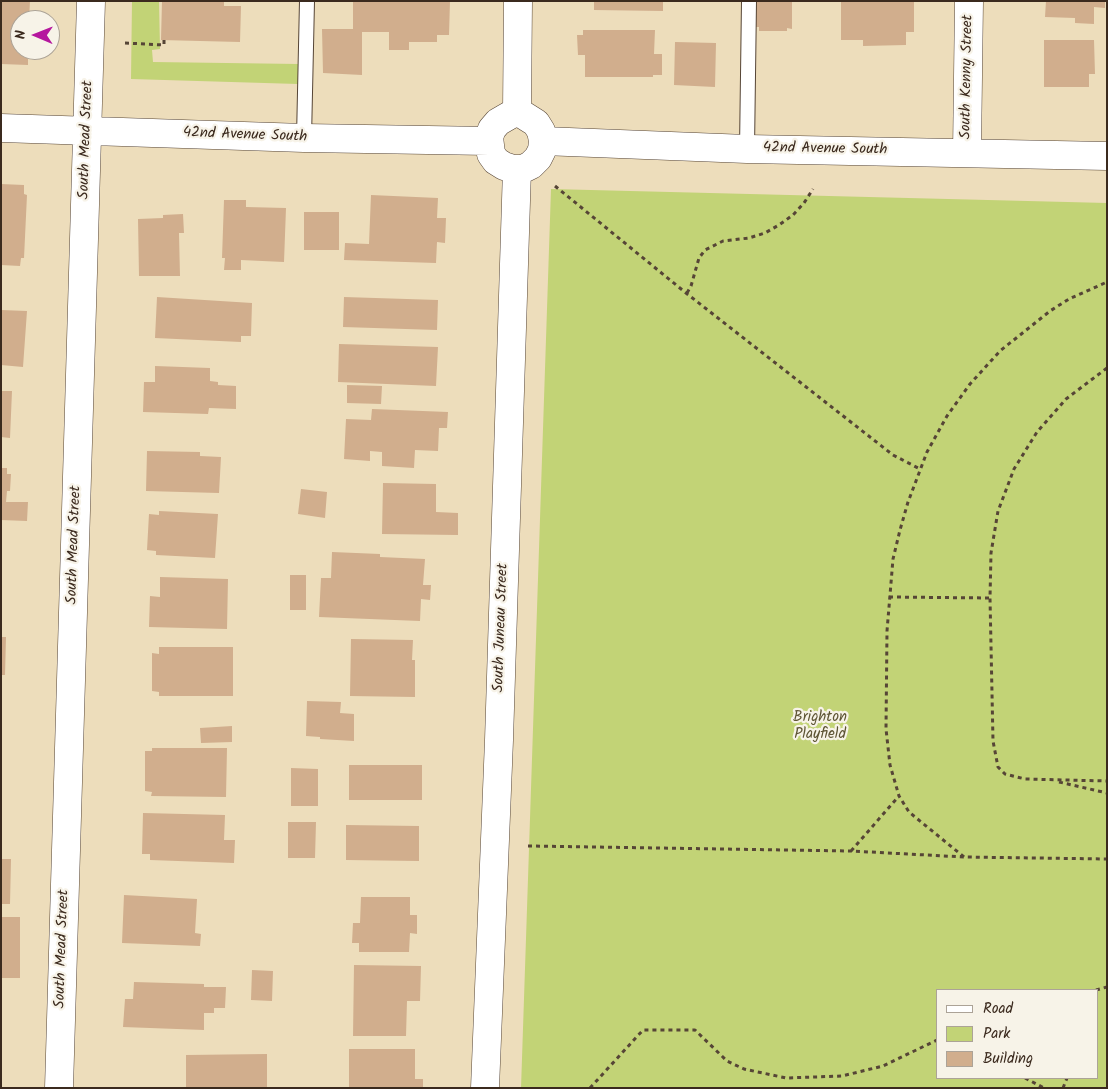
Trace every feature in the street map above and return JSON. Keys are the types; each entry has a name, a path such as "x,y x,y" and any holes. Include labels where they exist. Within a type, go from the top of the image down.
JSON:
{"street":[{"name":"South Mead Street","path":"59,1088 91,1"},
{"path":"517,111 518,1"},
{"name":"South Kenny Street","path":"967,152 969,1"},
{"path":"517,111 536,124 544,141 538,158 531,165 522,169 504,166 496,161 491,154 489,141 492,129 498,122 517,111"},
{"name":"42nd Avenue South","path":"1,128 304,138 489,141"},
{"name":"42nd Avenue South","path":"544,141 747,149 1107,156"},
{"name":"South Juneau Street","path":"485,1088 499,730 517,169"}],"lane":[{"path":"304,138 307,1"},
{"path":"747,149 749,1"}],"path":[{"path":"125,43 164,45 164,40"},
{"path":"555,186 686,293 893,455 920,469"},
{"path":"686,293 691,286 699,258 705,250 723,241 749,238 779,226 793,215 813,189"},
{"path":"705,250 709,254"},
{"path":"964,857 909,812 899,796 890,764 886,729 889,598 893,559 900,530 920,469 936,434 970,384 1000,351 1050,310 1107,282"},
{"path":"1107,368 1066,399 1036,432 1014,469 998,511 990,552 992,741 998,767 1005,774 1013,777 1107,781"},
{"path":"889,598 990,598"},
{"path":"1052,780 1107,793"},
{"path":"851,851 899,796"},
{"path":"526,846 851,851 964,857 1107,859"},
{"path":"590,1088 642,1030 695,1030 727,1061 744,1070 786,1078 842,1076 883,1066 936,1040"},
{"path":"1027,1079 1044,1088"}],"green space":[{"path":"132,1 159,1 160,49 152,50 153,62 299,64 298,84 131,79"},
{"name":"Brighton Playfield","path":"551,189 1107,203 1107,1088 521,1088"}],"building":[{"path":"1,1 30,1 30,10 10,10 10,60 28,60 28,65 1,64"},
{"path":"162,1 224,1 224,6 241,6 240,42 161,40"},
{"path":"353,1 450,1 449,35 437,35 437,42 409,42 409,50 389,50 389,32 362,32 362,75 323,73 322,29 353,29"},
{"path":"594,1 663,1 663,11 594,10"},
{"path":"756,1 792,1 792,29 787,28 787,31 759,31 759,27 755,27"},
{"path":"841,1 914,1 914,32 906,32 906,45 863,46 863,40 841,40"},
{"path":"1046,1 1105,1 1105,8 1094,7 1094,24 1075,23 1075,18 1045,17"},
{"path":"583,30 655,30 654,54 662,54 662,75 653,75 653,77 585,77 585,55 578,55 577,35 583,35"},
{"path":"1044,40 1094,40 1095,74 1089,74 1089,87 1044,87"},
{"path":"675,42 716,43 715,87 674,85"},
{"path":"1,184 24,185 24,194 27,195 24,258 21,258 20,266 1,265"},
{"path":"371,195 438,198 437,218 446,218 445,243 437,242 436,263 344,260 345,243 369,244"},
{"path":"224,200 246,200 246,207 286,208 284,262 241,260 241,270 224,270 225,258 222,258"},
{"path":"304,212 339,212 339,250 304,250"},
{"path":"183,214 184,233 179,233 180,276 139,276 138,219 163,218 163,215"},
{"path":"157,297 252,303 251,336 241,336 241,342 155,338"},
{"path":"344,297 438,300 437,330 343,327"},
{"path":"1,310 27,311 23,367 1,365"},
{"path":"339,344 438,347 436,386 338,382"},
{"path":"155,366 210,368 210,381 218,382 218,385 236,386 236,409 209,408 208,414 143,412 144,382 155,382"},
{"path":"347,385 382,386 381,404 347,403"},
{"path":"1,391 12,391 10,438 1,437"},
{"path":"372,409 448,412 447,428 439,428 438,451 415,450 414,468 382,466 382,452 370,451 370,461 344,459 346,419 371,420"},
{"path":"147,451 200,452 200,456 221,457 219,493 146,491"},
{"path":"1,468 7,468 7,474 11,474 10,491 7,491 6,502 28,502 27,521 1,520"},
{"path":"383,483 436,484 436,512 458,513 458,535 382,534"},
{"path":"301,489 327,492 325,518 298,514"},
{"path":"159,511 218,514 215,558 156,555 156,551 147,550 149,514 159,515"},
{"path":"332,552 380,554 380,557 425,559 423,585 431,585 430,600 421,599 420,621 319,617 321,578 331,578"},
{"path":"290,575 306,575 306,610 290,610"},
{"path":"160,577 228,579 227,629 149,627 150,596 160,597"},
{"path":"1,637 6,637 5,675 1,675"},
{"path":"351,639 413,640 412,660 415,660 415,697 350,696"},
{"path":"159,647 233,647 233,696 159,696 159,692 152,691 152,653 159,654"},
{"path":"307,701 341,702 340,713 354,714 354,741 320,739 320,737 306,736"},
{"path":"232,726 232,742 201,743 200,728"},
{"path":"152,748 227,748 226,797 151,796 152,792 145,791 145,751 152,751"},
{"path":"349,765 422,765 422,800 349,800"},
{"path":"291,768 318,769 318,806 291,806"},
{"path":"143,813 225,815 224,840 235,840 234,863 150,860 150,854 142,854"},
{"path":"288,822 316,822 315,858 288,858"},
{"path":"346,825 419,826 419,861 346,860"},
{"path":"1,859 11,859 10,904 1,904"},
{"path":"124,895 197,899 195,933 201,934 200,946 122,943"},
{"path":"361,897 410,897 410,915 417,915 417,934 410,933 409,952 359,952 359,943 352,943 353,923 360,923"},
{"path":"1,917 20,917 20,978 1,978"},
{"path":"354,965 421,966 420,1001 407,1001 406,1036 353,1036"},
{"path":"252,970 273,971 272,1001 251,1000"},
{"path":"134,982 204,984 204,987 226,987 225,1008 214,1008 214,1013 204,1013 204,1030 123,1027 125,999 133,999"},
{"path":"349,1049 415,1049 415,1079 423,1079 423,1088 349,1088"},
{"path":"267,1054 267,1088 186,1088 186,1055"}]}
